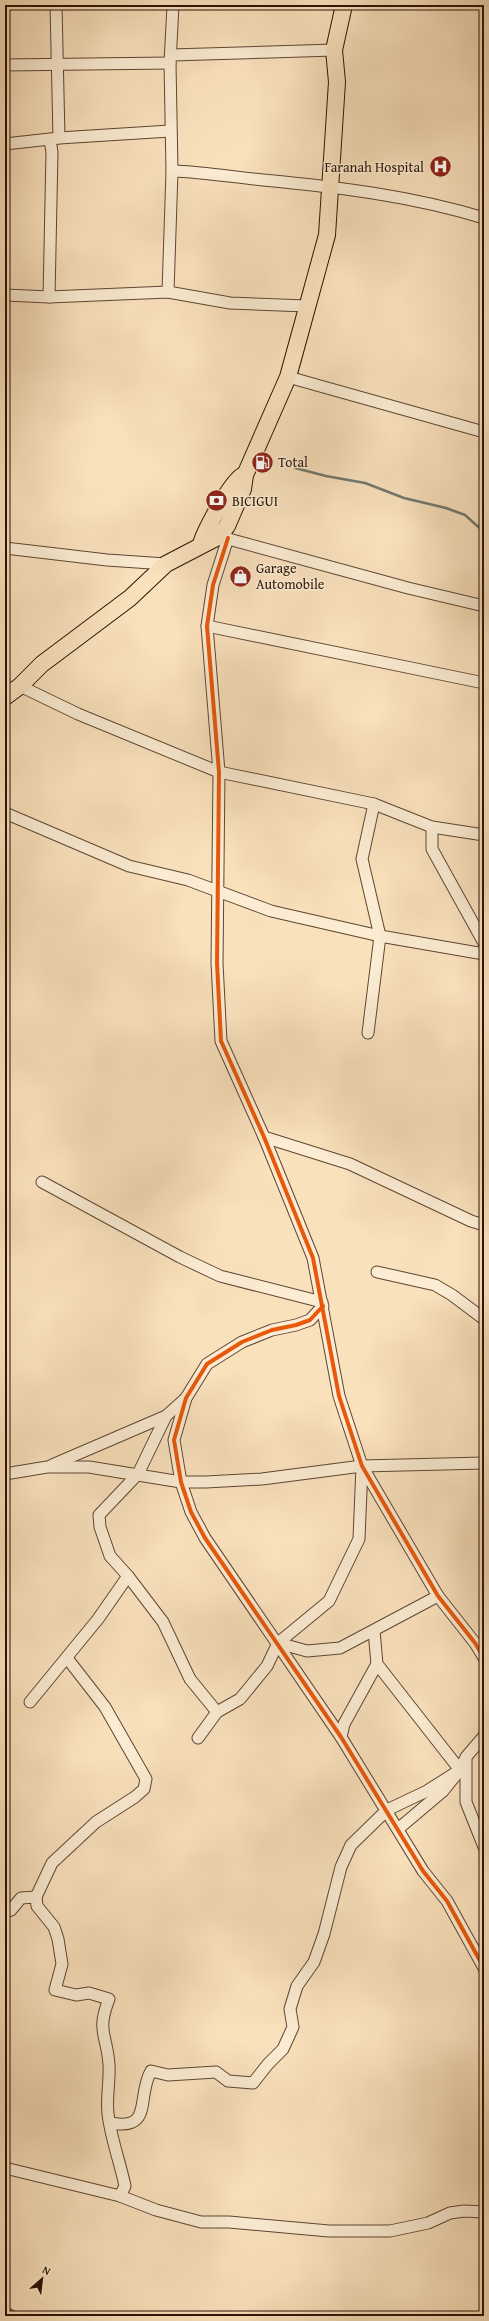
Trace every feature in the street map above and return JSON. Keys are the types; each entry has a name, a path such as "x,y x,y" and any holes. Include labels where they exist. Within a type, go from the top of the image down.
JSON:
{"highway":[{"path":"5,696 20,686 42,664 130,598 166,564 189,554 227,526 246,481 245,475 288,377 306,306 317,277 326,235 331,186 337,82 334,50 344,5"}],"street":[{"path":"48,296 52,152 55,139 57,66 56,5"},
{"path":"168,292 172,171 170,131 170,59 173,5"},
{"path":"5,65 57,66 334,50"},
{"path":"5,144 170,131"},
{"path":"172,171 331,186 385,196 401,196 484,218"},
{"path":"5,295 48,296 168,292 230,304 306,306"},
{"path":"288,377 484,432"},
{"path":"484,606 408,588 213,537 213,586 207,626 219,772 219,892 217,963 221,1041 264,1137 313,1258 339,1396 362,1466 438,1596 475,1643 484,1658"},
{"path":"5,548 107,560 166,564"},
{"path":"207,626 484,683"},
{"path":"20,686 78,714 219,772 374,804 432,827 484,835"},
{"path":"368,1033 380,936 362,859 374,804"},
{"path":"5,813 129,866 188,880 271,911 380,936 484,954"},
{"path":"432,827 432,849 484,943"},
{"path":"264,1137 350,1164 471,1221 484,1225"},
{"path":"42,1182 180,1258 220,1276 322,1304"},
{"path":"377,1272 435,1285 452,1295 484,1319"},
{"path":"322,1304 310,1320 296,1325 272,1330 242,1342 207,1364 186,1398 174,1440 181,1482 191,1512 205,1538 341,1737 423,1871 447,1901 484,1968"},
{"path":"47,1467 166,1416 186,1398"},
{"path":"166,1416 138,1474 99,1515 100,1527 110,1556 128,1576 163,1622 190,1679 217,1712"},
{"path":"5,1474 47,1467 89,1467 181,1482 262,1479 362,1466 484,1463"},
{"path":"198,1738 217,1712 240,1699 268,1666 278,1643 329,1601 359,1539 362,1466"},
{"path":"30,1702 98,1619 128,1576"},
{"path":"278,1643 307,1651 340,1648 438,1596"},
{"path":"374,1631 377,1664 460,1770"},
{"path":"67,1658 105,1707 146,1779 144,1789 135,1797 96,1822 56,1859 52,1864 36,1897 37,1906 54,1927 58,1939 62,1964 55,1990 76,1995 89,1993 109,1999 103,2014 101,2030 109,2063 108,2114 117,2160 125,2186 120,2196"},
{"path":"341,1737 344,1724 377,1664"},
{"path":"398,1829 443,1791 460,1770 466,1757 484,1736"},
{"path":"466,1757 466,1802 484,1847"},
{"path":"110,2123 123,2125 136,2121 141,2116 146,2079 151,2071 168,2075 216,2072 228,2081 253,2083 268,2064 283,2049 292,2027 290,2010 297,1986 314,1962 324,1934 341,1867 351,1845 387,1810 427,1791 460,1770"},
{"path":"5,1912 12,1910 21,1898 36,1897"},
{"path":"5,2168 120,2196 156,2210 201,2222 229,2222 329,2231 390,2231 428,2223 450,2213 464,2211 484,2212"}],"waterway":[{"path":"295,468 326,476 365,483 404,498 446,508 465,515 484,532"},
{"path":"5,2306 22,2316"}],"cycle path":[{"path":"228,538 213,585 207,626 219,772 217,963 221,1041 264,1137 313,1258 339,1396 362,1466 438,1596 475,1643 484,1658"},
{"path":"323,1306 310,1320 296,1325 272,1330 242,1342 207,1364 186,1398 174,1440 181,1482 191,1512 205,1538 341,1737 423,1871 447,1901 484,1968"}],"place":[{"name":"Faranah Hospital","path":"440,167"},
{"name":"Total","path":"263,462"},
{"name":"BICIGUI","path":"217,501"},
{"name":"Garage Automobile","path":"240,576"}]}
